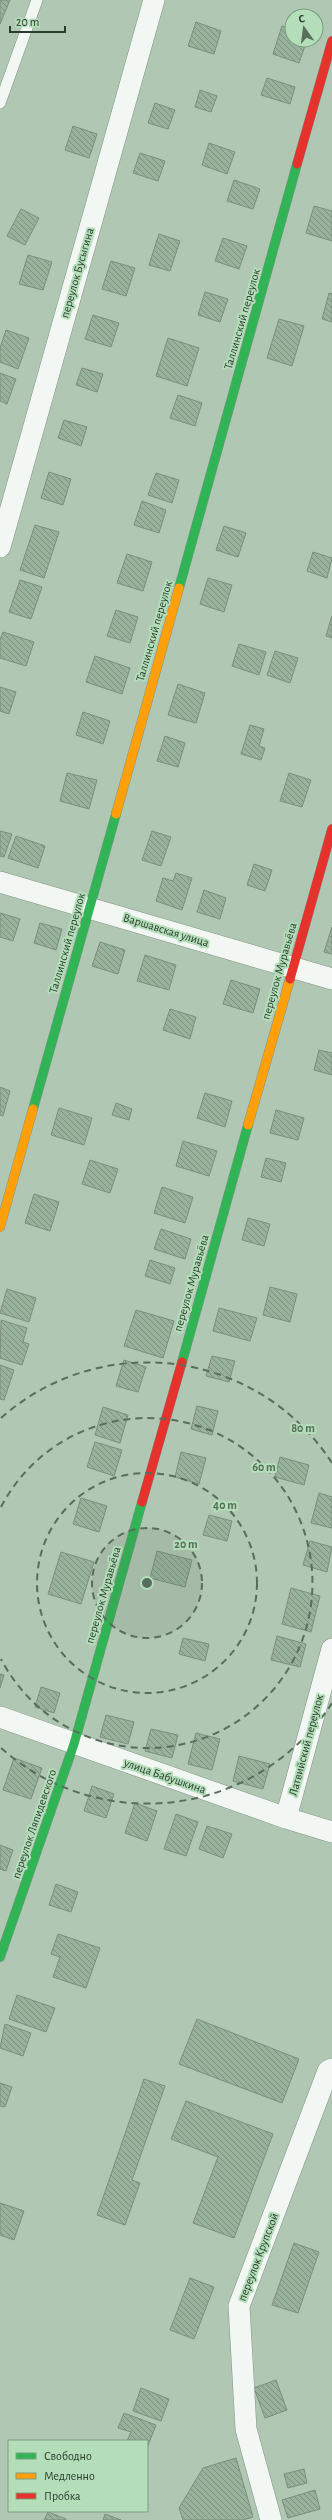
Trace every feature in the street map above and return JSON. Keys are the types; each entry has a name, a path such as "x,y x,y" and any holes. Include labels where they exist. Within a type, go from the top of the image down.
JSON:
{"street":[{"name":"переулок Бусыгина","path":"0,546 154,0"},
{"name":"Таллинский переулок","path":"0,1227 332,42"},
{"name":"переулок Муравьёва","path":"74,1744 332,829"},
{"name":"Варшавская улица","path":"0,882 332,979"},
{"name":"Латвийский переулок","path":"286,1818 332,1649"},
{"name":"улица Бабушкина","path":"0,1717 286,1818 332,1832"},
{"name":"переулок Ляпидевского","path":"0,1957 74,1744"},
{"name":"переулок Крупской","path":"271,2520 246,2429 239,2306 330,2070"}],"lane":[{"path":"0,103 37,0"}],"building":[{"path":"0,0 10,0 0,24"},
{"path":"196,22 221,31 214,54 188,46"},
{"path":"282,26 284,27 284,48 304,48 299,63 273,54"},
{"path":"267,78 295,87 290,104 261,95"},
{"path":"200,90 217,96 211,112 195,107"},
{"path":"155,103 175,110 168,129 148,123"},
{"path":"73,126 97,134 89,158 65,150"},
{"path":"209,143 235,152 227,174 202,165"},
{"path":"140,153 165,161 158,181 133,173"},
{"path":"234,180 260,189 253,209 227,201"},
{"path":"314,206 332,211 332,241 306,233"},
{"path":"21,209 39,218 25,245 7,236"},
{"path":"159,234 180,241 170,271 149,265"},
{"path":"223,238 247,246 239,269 215,261"},
{"path":"28,255 52,262 43,290 19,284"},
{"path":"111,261 135,268 126,296 102,289"},
{"path":"205,292 228,299 220,322 198,315"},
{"path":"329,293 332,294 332,322 322,319"},
{"path":"93,315 119,323 111,347 85,339"},
{"path":"279,319 304,326 292,366 267,358"},
{"path":"6,330 29,338 18,369 0,362 0,348"},
{"path":"168,338 199,348 187,386 156,376"},
{"path":"82,368 103,374 97,392 76,385"},
{"path":"0,373 16,379 7,404 0,401"},
{"path":"178,395 202,403 195,426 170,418"},
{"path":"64,420 87,427 81,446 58,438"},
{"path":"49,472 71,479 63,505 41,498"},
{"path":"156,473 179,480 172,503 148,495"},
{"path":"142,501 166,510 159,533 134,525"},
{"path":"35,525 59,532 44,578 20,570"},
{"path":"224,526 246,533 238,557 216,550"},
{"path":"313,552 332,558 327,578 307,571"},
{"path":"127,554 152,562 143,591 117,583"},
{"path":"208,578 232,585 224,612 200,604"},
{"path":"20,580 42,587 31,619 9,612"},
{"path":"116,610 138,617 130,643 107,636"},
{"path":"332,616 332,638 326,636"},
{"path":"3,632 34,642 26,666 0,658 0,640"},
{"path":"239,644 266,652 259,675 232,666"},
{"path":"275,651 298,658 290,683 267,675"},
{"path":"95,656 130,668 122,694 86,682"},
{"path":"178,684 205,693 196,723 168,715"},
{"path":"0,687 16,692 9,714 0,711"},
{"path":"83,712 110,721 103,744 76,735"},
{"path":"250,725 264,729 259,746 265,748 261,760 241,754"},
{"path":"165,736 185,743 178,767 157,761"},
{"path":"67,773 97,780 89,809 60,801"},
{"path":"289,773 311,780 302,807 280,801"},
{"path":"0,831 12,834 4,857 0,856"},
{"path":"152,831 171,837 161,866 142,860"},
{"path":"16,836 45,846 38,868 8,858"},
{"path":"254,864 272,870 265,891 247,885"},
{"path":"176,873 192,878 182,910 156,901 163,878 173,881"},
{"path":"204,890 226,898 220,919 197,912"},
{"path":"0,913 20,919 13,941 0,937"},
{"path":"40,923 62,929 56,950 34,943"},
{"path":"332,927 332,954 324,952"},
{"path":"100,942 125,950 118,974 92,966"},
{"path":"145,955 176,965 169,990 137,981"},
{"path":"231,980 260,989 253,1013 223,1004"},
{"path":"170,1009 196,1017 190,1039 163,1030"},
{"path":"319,1050 332,1053 332,1075 314,1070"},
{"path":"0,1087 10,1091 3,1116 0,1115"},
{"path":"205,1093 232,1101 225,1127 197,1118"},
{"path":"116,1103 132,1109 129,1120 112,1115"},
{"path":"59,1108 92,1118 84,1145 51,1135"},
{"path":"276,1110 304,1118 298,1140 270,1133"},
{"path":"183,1141 217,1151 209,1176 176,1166"},
{"path":"266,1158 286,1163 281,1182 261,1177"},
{"path":"90,1160 118,1169 110,1193 82,1184"},
{"path":"162,1187 193,1197 185,1223 154,1213"},
{"path":"34,1194 59,1202 50,1231 25,1223"},
{"path":"248,1218 270,1224 264,1246 242,1240"},
{"path":"161,1229 191,1239 185,1259 154,1249"},
{"path":"150,1260 175,1268 170,1284 145,1276"},
{"path":"270,1287 297,1294 290,1322 263,1315"},
{"path":"7,1289 36,1298 29,1322 0,1313"},
{"path":"219,1308 257,1318 250,1341 213,1331"},
{"path":"136,1310 174,1321 163,1358 124,1346"},
{"path":"1,1320 27,1328 23,1342 29,1344 22,1365 0,1358"},
{"path":"212,1356 235,1361 229,1382 206,1376"},
{"path":"124,1360 146,1367 138,1392 116,1386"},
{"path":"0,1365 14,1370 4,1400 0,1399"},
{"path":"197,1406 218,1411 212,1435 191,1429"},
{"path":"103,1407 128,1415 120,1443 95,1435"},
{"path":"95,1442 122,1450 114,1476 87,1467"},
{"path":"181,1452 206,1458 199,1484 175,1477"},
{"path":"280,1457 309,1465 304,1485 275,1477"},
{"path":"319,1493 332,1497 332,1528 311,1523"},
{"path":"81,1498 107,1506 99,1532 73,1524"},
{"path":"209,1515 232,1521 227,1541 203,1535"},
{"path":"310,1541 332,1547 327,1572 303,1565"},
{"path":"157,1551 192,1560 185,1587 150,1578"},
{"path":"61,1552 94,1562 81,1604 48,1594"},
{"path":"291,1588 320,1596 311,1632 282,1624"},
{"path":"277,1636 306,1644 300,1667 271,1660"},
{"path":"183,1638 209,1644 205,1661 179,1654"},
{"path":"0,1674 4,1675 0,1688"},
{"path":"41,1687 60,1693 54,1713 35,1707"},
{"path":"106,1715 134,1722 128,1744 100,1737"},
{"path":"151,1729 178,1735 172,1758 145,1751"},
{"path":"196,1733 220,1739 212,1770 188,1764"},
{"path":"239,1756 270,1764 263,1789 233,1781"},
{"path":"14,1758 42,1768 31,1799 3,1790"},
{"path":"92,1786 114,1794 106,1818 84,1811"},
{"path":"135,1803 157,1811 147,1841 125,1833"},
{"path":"176,1814 198,1822 186,1856 164,1849"},
{"path":"207,1826 232,1834 223,1858 199,1849"},
{"path":"0,1845 13,1850 6,1871 0,1869"},
{"path":"56,1884 78,1892 71,1912 49,1905"},
{"path":"58,1934 100,1948 86,1988 53,1977 60,1957 51,1954"},
{"path":"17,1995 55,2008 46,2032 9,2019"},
{"path":"197,2019 299,2059 282,2103 179,2064"},
{"path":"5,2024 31,2033 23,2056 0,2048"},
{"path":"144,2079 165,2086 132,2180 140,2183 125,2225 97,2215"},
{"path":"0,2083 12,2087 5,2107 0,2106"},
{"path":"186,2101 273,2134 234,2238 193,2223 218,2157 171,2139"},
{"path":"0,2203 24,2211 14,2240 0,2235"},
{"path":"294,2243 319,2252 298,2313 272,2305"},
{"path":"190,2278 214,2287 194,2339 170,2330"},
{"path":"276,2380 287,2410 265,2418 254,2388"},
{"path":"141,2388 169,2399 161,2421 133,2411"},
{"path":"124,2413 156,2425 148,2445 148,2440 127,2440 131,2432 118,2428"},
{"path":"236,2458 253,2517 243,2520 183,2520 179,2508 203,2468"},
{"path":"304,2469 307,2483 288,2488 284,2474"},
{"path":"315,2490 320,2509 288,2518 282,2500"},
{"path":"48,2512 66,2519 66,2520 44,2520"},
{"path":"105,2514 121,2520 103,2520"}],"traffic: fast":[{"path":"179,588 297,164"},
{"path":"33,1109 116,814"},
{"path":"182,1362 248,1125"},
{"path":"0,1957 74,1744 142,1502"}],"traffic: slow":[{"path":"116,814 179,588"},
{"path":"248,1125 290,979"},
{"path":"0,1227 33,1109"}],"traffic: jam":[{"path":"297,164 332,41"},
{"path":"290,979 332,829"},
{"path":"142,1502 182,1362"}]}
